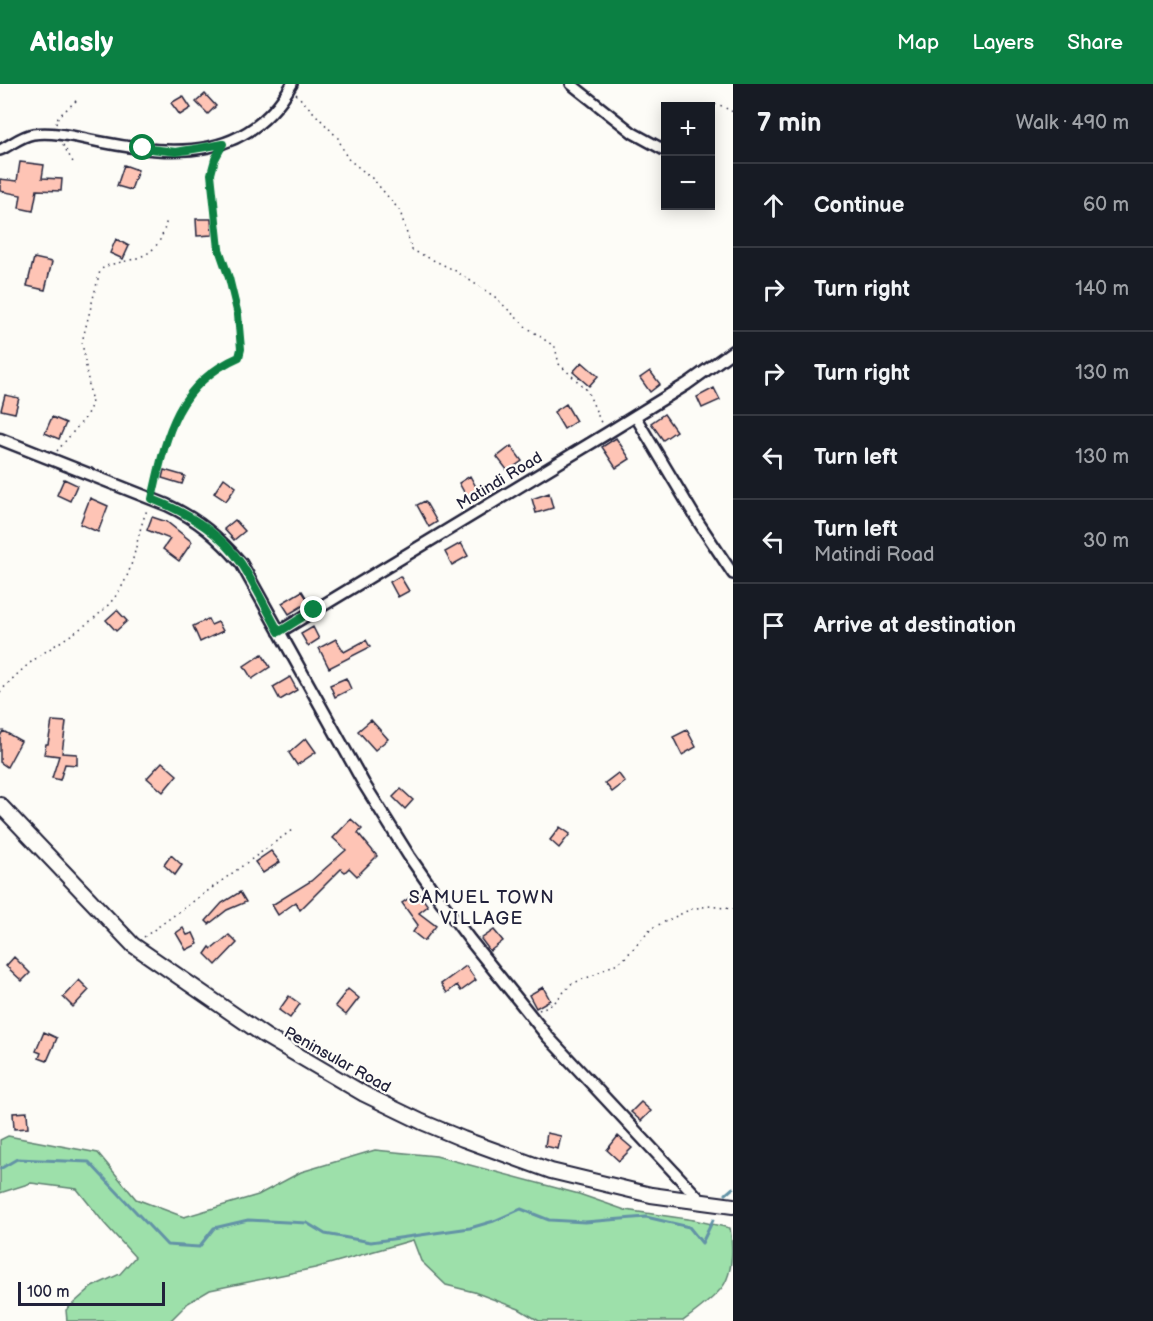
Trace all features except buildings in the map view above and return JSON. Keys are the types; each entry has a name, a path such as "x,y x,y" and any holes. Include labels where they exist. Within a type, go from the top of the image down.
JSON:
{"main road":[{"name":"Peninsular Road","path":"0,806 133,945 266,1036 364,1094 422,1122 551,1171 640,1193 733,1206"}],"street":[{"path":"571,84 633,133 661,148"},
{"path":"0,150 32,135 56,133 129,148 176,152 223,144 249,132 271,112 291,86"},
{"name":"Matindi Road","path":"279,632 687,384 733,351"},
{"path":"635,416 699,523 733,574"},
{"path":"0,439 190,516 218,537 241,563 364,784 409,856 470,940 548,1037 702,1202"}],"path":[{"path":"291,86 338,138 347,158 373,179 400,211 412,250 454,270 495,297 525,326 555,347 559,364 587,390 606,434"},
{"path":"715,105 733,112"},
{"path":"0,692 30,664 72,635 104,608 120,589 131,568 139,527 152,499 166,440 190,392 218,366 239,357 241,349 238,315 219,249 211,174 215,159 223,144"},
{"path":"51,459 85,418 92,404 82,342 100,271 106,265 138,259 152,250 162,239 166,219"},
{"path":"133,945 292,830"},
{"path":"531,1015 554,1003 571,984 623,960 652,928 691,909 708,906 733,909"}],"green space":[{"path":"8,1136 98,1153 136,1199 184,1217 258,1195 301,1172 375,1150 436,1156 579,1194 625,1210 694,1220 730,1228 731,1263 728,1277 722,1288 706,1304 683,1321 539,1321 519,1309 474,1292 446,1285 421,1261 413,1240 315,1268 210,1290 188,1303 170,1321 67,1321 66,1310 92,1287 120,1274 135,1257 77,1189 31,1183 0,1193 0,1140"}],"waterway":[{"path":"0,1169 17,1159 89,1162 167,1245 199,1247 214,1228 248,1220 307,1223 325,1234 371,1242 470,1228 494,1221 521,1209 549,1220 585,1222 646,1217 689,1227 702,1243 713,1220"},
{"path":"726,1194 733,1188"}],"district":[{"name":"SAMUEL TOWN VILLAGE","path":"482,907"}],"route":[{"path":"143,148 176,152 223,144 215,159 211,174 219,249 238,315 241,349 239,357 218,366 190,392 166,440 152,499 190,516 218,537 241,563 279,632 314,610"}]}
